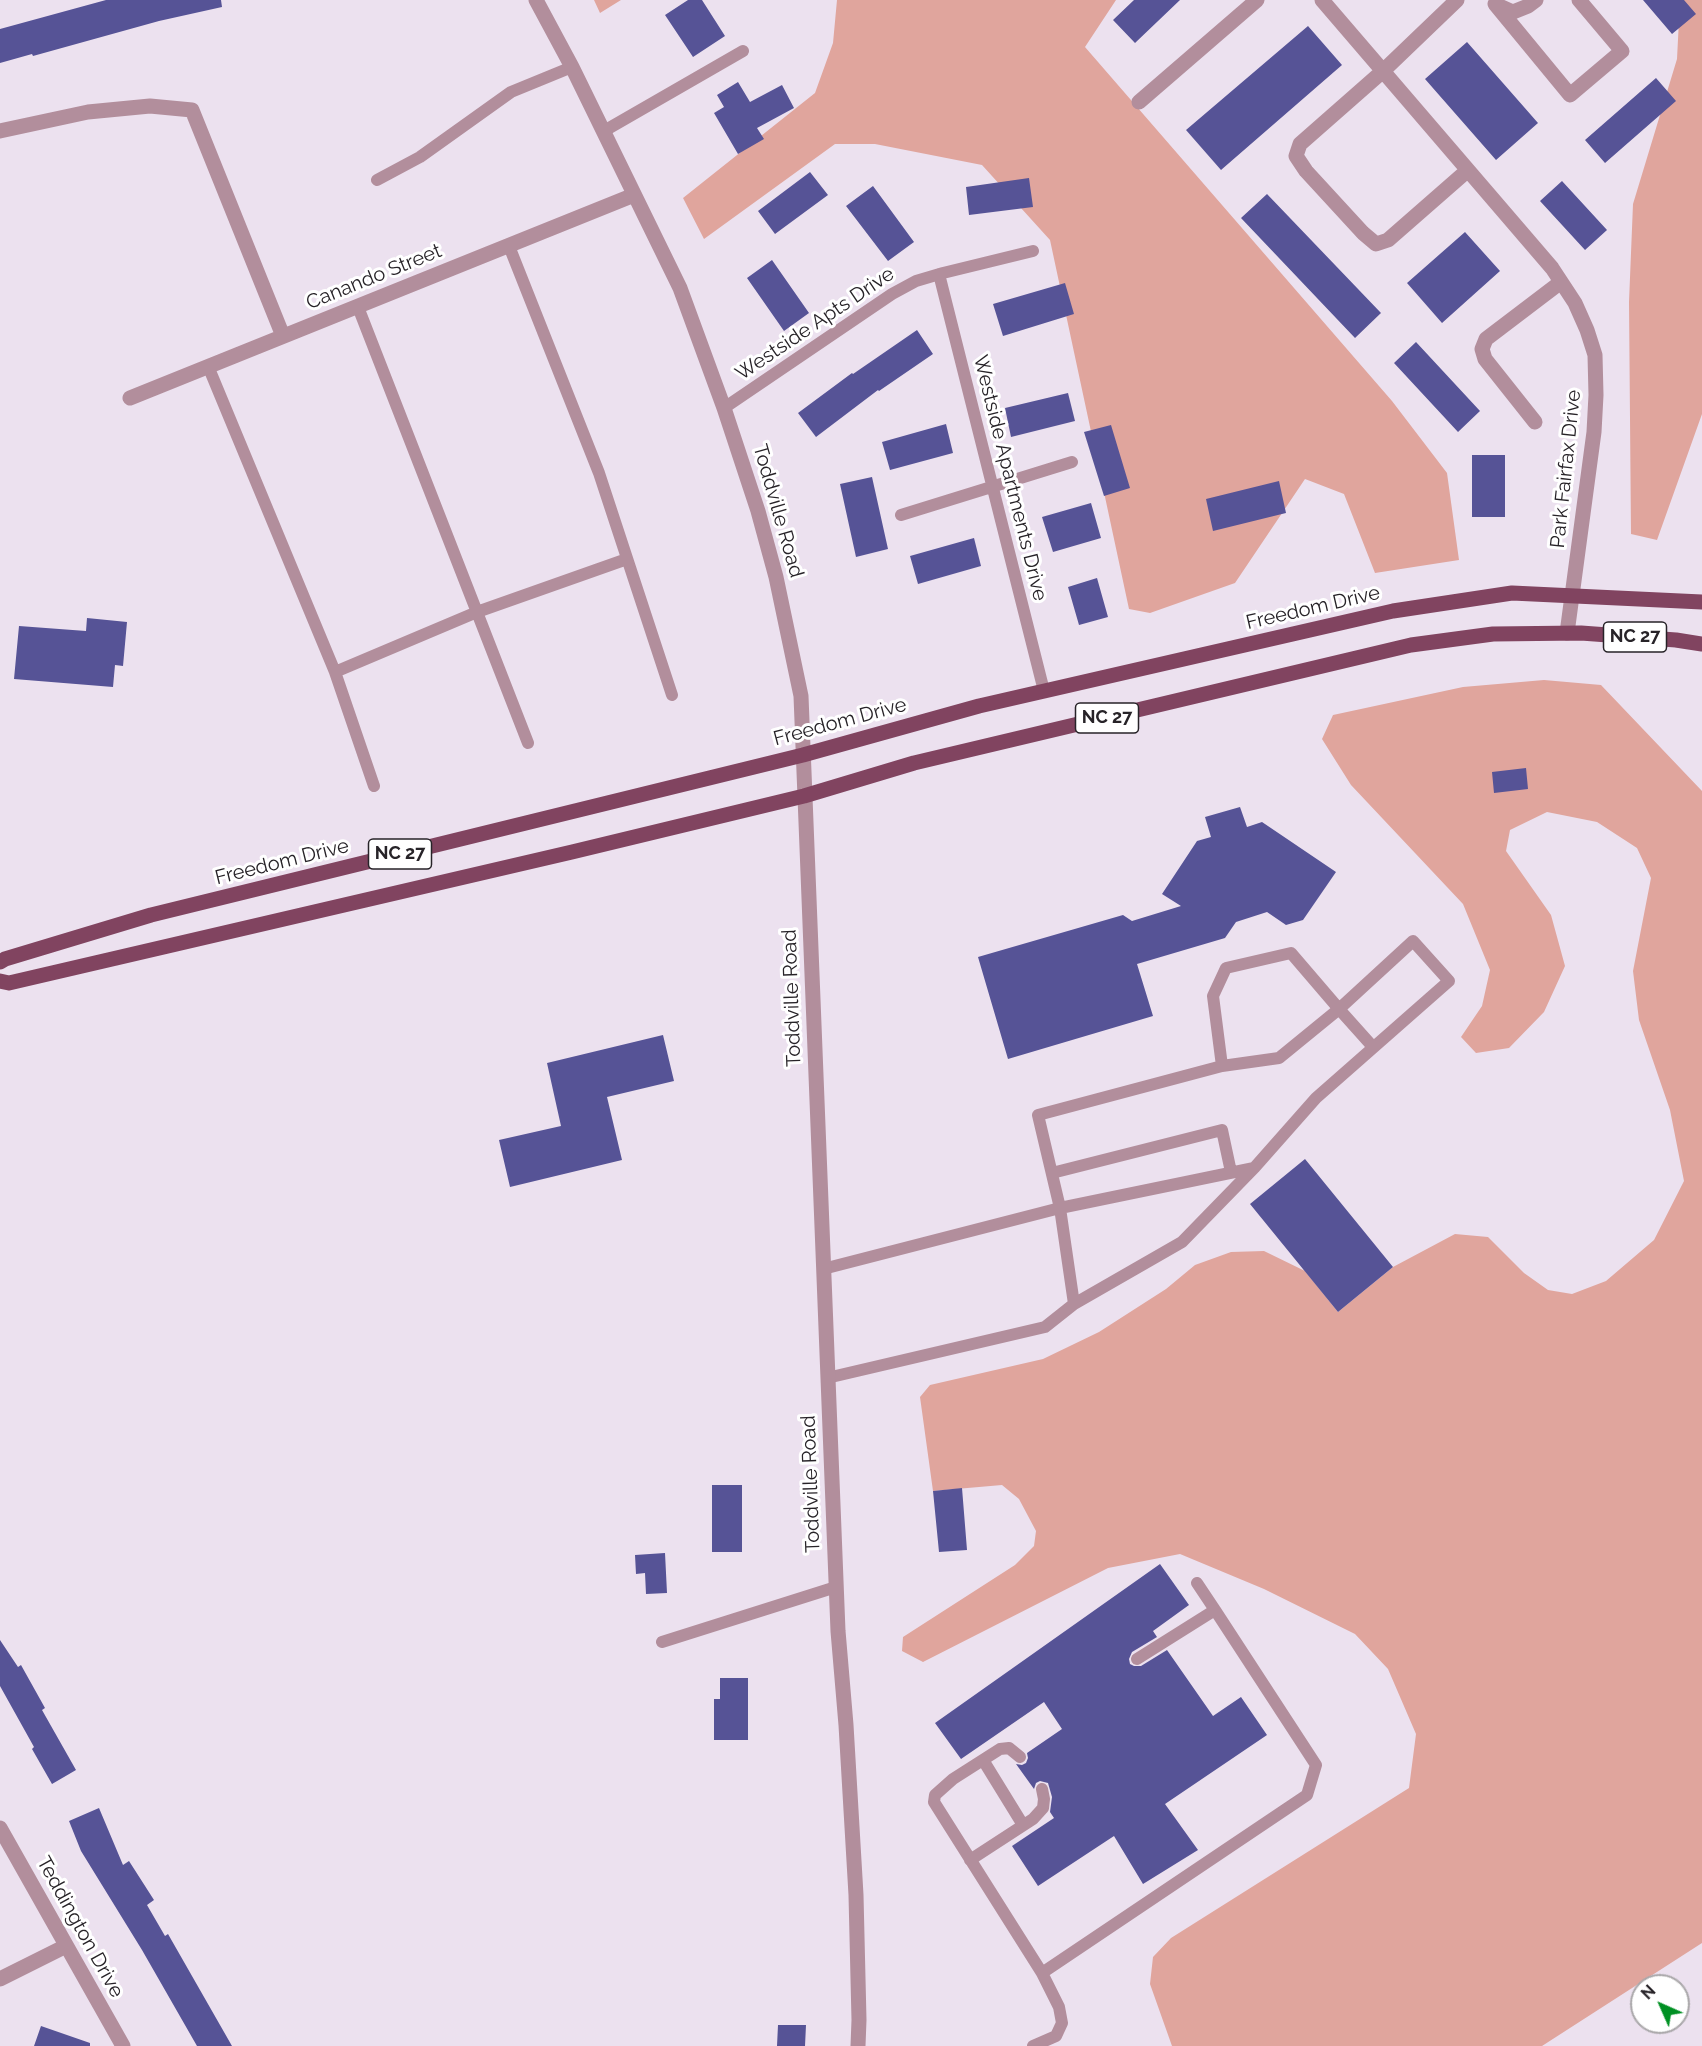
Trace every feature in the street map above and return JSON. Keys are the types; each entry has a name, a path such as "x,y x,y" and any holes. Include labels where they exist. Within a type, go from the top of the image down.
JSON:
{"main road":[{"name":"Freedom Drive","path":"0,962 151,915 803,755 979,706 1393,611 1512,593 1702,602"},
{"name":"NC 27","path":"0,981 9,983 572,852 804,796 914,763 1411,645 1493,634 1567,633 1676,640 1702,644"}],"street":[{"name":"Toddville Road","path":"536,0 572,67 680,288 724,408 758,511 776,578 801,696 836,1587 856,1895 858,2046"},
{"path":"1139,102 1257,0"},
{"name":"Park Fairfax Drive","path":"1322,0 1561,282 1575,303 1587,330 1595,355 1594,432 1567,633"},
{"path":"1457,0 1383,71 1300,144 1296,156 1306,171 1376,244 1388,240 1468,170"},
{"path":"1491,2 1513,12 1536,0"},
{"path":"1491,2 1570,95 1622,51 1579,0"},
{"path":"0,131 88,112 150,106 192,110 283,336"},
{"name":"Canando Street","path":"130,398 634,195"},
{"path":"1535,422 1485,359 1482,349 1486,339 1561,282"},
{"name":"Teddington Drive","path":"0,1828 123,2046"},
{"path":"0,1979 66,1946"}],"lane":[{"path":"604,131 743,51"},
{"path":"377,180 420,157 511,92 572,67"},
{"path":"509,246 600,473 672,695"},
{"name":"Westside Apts Drive","path":"724,408 892,294 916,281 1033,251"},
{"name":"Westside Apartments Drive","path":"939,274 1044,691"},
{"path":"358,307 528,743"},
{"path":"208,366 335,672 374,786"},
{"path":"901,515 1072,462"},
{"path":"335,672 477,612 627,559"},
{"path":"827,1378 1045,1327 1074,1304 1182,1242 1255,1167 1316,1098 1449,981 1413,941 1340,1009 1280,1058 1222,1066 1038,1115 1060,1208 1074,1304"},
{"path":"1222,1066 1213,996 1226,968 1291,953 1373,1047"},
{"path":"1052,1173 1222,1130 1231,1172"},
{"path":"823,1269 1060,1208 1255,1167"},
{"path":"1042,1973 1307,1795 1316,1765 1197,1582"},
{"path":"662,1642 836,1587"},
{"path":"1137,1659 1215,1610"},
{"path":"1020,1757 1010,1748 1000,1749 939,1790 934,1802 1042,1973 1059,2007 1062,2023 1056,2037 1033,2046"},
{"path":"983,1760 1023,1825"},
{"path":"970,1860 1033,1819 1043,1809 1042,1789"}],"shaded area":[{"path":"594,0 621,0 600,13"},
{"path":"837,0 1116,0 1085,47 1392,401 1447,473 1459,560 1375,573 1344,494 1305,479 1235,583 1150,613 1129,609 1050,240 982,165 875,144 835,144 704,239 683,198 815,93 833,43"},
{"path":"1680,0 1702,0 1702,414 1657,540 1631,534 1629,302 1633,204 1677,59"},
{"path":"1544,680 1601,685 1702,791 1702,1943 1654,1974 1630,1974 1630,1989 1542,2046 1172,2046 1150,1984 1153,1957 1171,1938 1409,1788 1416,1734 1388,1669 1355,1634 1264,1589 1180,1554 1108,1568 923,1662 902,1651 903,1637 1015,1565 1034,1546 1036,1531 1019,1499 1002,1485 933,1491 920,1397 930,1385 1043,1359 1099,1332 1166,1289 1195,1265 1231,1252 1264,1251 1305,1271 1338,1312 1393,1267 1455,1234 1488,1237 1524,1273 1548,1290 1572,1294 1606,1281 1654,1240 1684,1181 1670,1110 1639,1020 1633,971 1651,878 1637,848 1597,822 1547,812 1510,830 1506,851 1551,915 1565,966 1544,1012 1509,1048 1476,1053 1461,1037 1482,1006 1490,970 1463,904 1351,785 1322,739 1333,715 1463,687"}],"building":[{"path":"106,0 221,0 222,7 159,21 0,63 0,29"},
{"path":"688,0 702,0 725,36 693,57 665,15"},
{"path":"1134,0 1180,0 1135,43 1113,20"},
{"path":"1643,0 1684,0 1696,14 1672,34"},
{"path":"1308,26 1342,65 1221,170 1186,130"},
{"path":"1467,42 1538,123 1496,160 1425,79"},
{"path":"1656,78 1676,101 1605,163 1585,140"},
{"path":"738,82 750,102 782,85 794,108 757,128 764,139 738,154 714,113 724,107 717,95"},
{"path":"810,172 828,195 775,234 758,211"},
{"path":"1029,178 1033,207 969,215 966,187"},
{"path":"1562,181 1607,230 1585,250 1540,201"},
{"path":"873,186 914,242 888,261 846,206"},
{"path":"1267,194 1381,313 1355,338 1241,218"},
{"path":"1465,232 1500,271 1442,323 1407,283"},
{"path":"772,260 809,313 784,331 747,278"},
{"path":"1065,283 1074,314 1003,336 993,304"},
{"path":"917,330 933,354 878,390 816,437 798,413 852,373"},
{"path":"1416,342 1480,411 1458,432 1394,363"},
{"path":"1068,393 1075,421 1011,437 1005,408"},
{"path":"946,424 953,453 890,470 882,442"},
{"path":"1111,425 1130,488 1104,496 1084,432"},
{"path":"1472,455 1505,455 1505,517 1472,517"},
{"path":"872,477 888,549 856,557 840,484"},
{"path":"1279,481 1286,513 1213,531 1206,499"},
{"path":"1091,503 1101,538 1053,552 1042,517"},
{"path":"974,538 981,566 918,584 910,556"},
{"path":"1097,578 1108,617 1079,625 1068,587"},
{"path":"87,618 127,622 123,666 115,665 113,687 14,679 19,626 86,631"},
{"path":"1526,768 1528,789 1494,793 1492,772"},
{"path":"1240,807 1247,827 1262,822 1336,872 1303,920 1286,925 1267,912 1236,922 1225,938 1137,964 1153,1016 1008,1059 978,957 1123,915 1132,921 1181,906 1162,894 1197,841 1211,837 1205,817"},
{"path":"663,1035 674,1081 607,1097 622,1160 510,1187 499,1140 561,1126 547,1063"},
{"path":"1305,1159 1393,1267 1338,1312 1250,1204"},
{"path":"712,1485 742,1485 742,1552 712,1552"},
{"path":"962,1488 967,1550 939,1552 933,1491"},
{"path":"665,1553 667,1593 646,1594 645,1573 636,1574 635,1555"},
{"path":"1160,1564 1189,1605 1153,1631 1157,1637 1132,1652 1129,1659 1130,1664 1141,1666 1167,1650 1213,1716 1241,1697 1267,1735 1165,1804 1198,1850 1143,1884 1114,1836 1038,1886 1012,1846 1054,1818 1050,1812 1052,1797 1048,1783 1040,1781 1036,1783 1034,1789 1016,1764 1026,1763 1027,1753 1062,1729 1044,1702 961,1759 935,1723"},
{"path":"0,1640 18,1667 21,1665 45,1708 42,1710 76,1770 52,1784 0,1686"},
{"path":"720,1678 748,1678 748,1740 714,1740 714,1699 720,1699"},
{"path":"99,1808 123,1865 129,1861 154,1900 147,1905 165,1936 168,1934 232,2046 197,2046 142,1950 81,1851 69,1821"},
{"path":"778,2025 806,2025 805,2046 777,2046"},
{"path":"41,2026 90,2043 90,2046 34,2046"}]}
